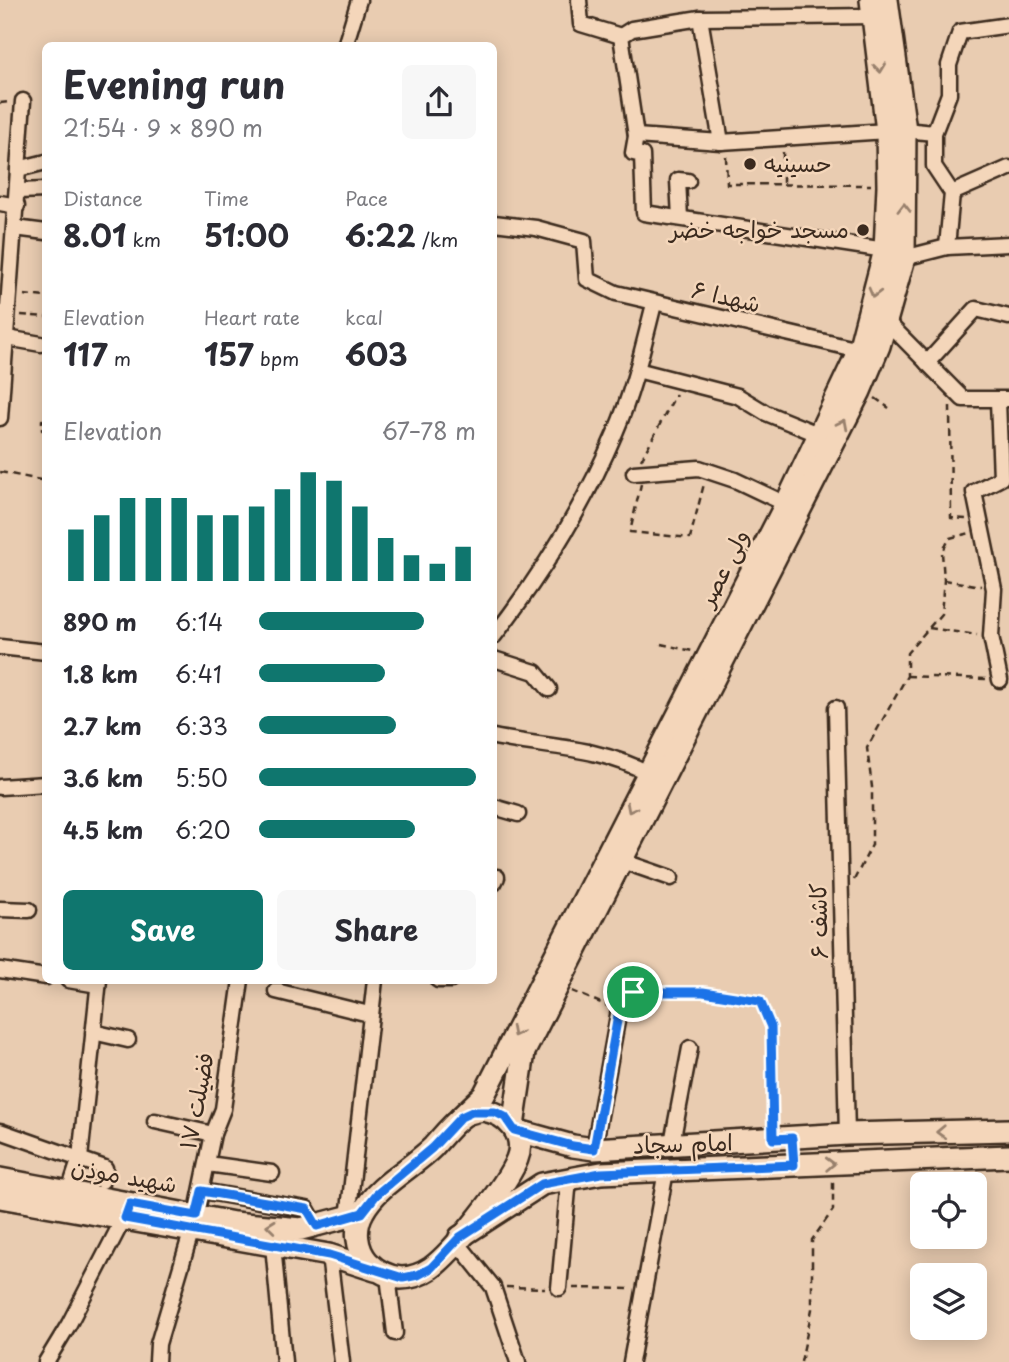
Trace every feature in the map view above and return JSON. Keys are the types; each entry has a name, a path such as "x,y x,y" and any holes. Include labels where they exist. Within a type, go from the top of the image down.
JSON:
{"main road":[{"name":"ولی عصر","path":"355,1216 432,1148 484,1095 860,391 887,322 894,254 896,130 880,8"},
{"name":"ولی عصر","path":"458,1239 517,1159 519,1147 514,1128 516,1092 524,1052 556,985 622,861 709,656 820,435 859,350 894,254 888,186 896,130"},
{"path":"516,1092 522,1109 545,1139"},
{"name":"امام سجاد","path":"461,1117 483,1110 505,1117 514,1128 545,1139 594,1149 847,1134 1009,1130"},
{"path":"782,1139 794,1165"},
{"name":"امام سجاد","path":"458,1239 542,1184 601,1173 1009,1156"},
{"name":"شهید موذن","path":"0,1179 66,1201"},
{"name":"شهید موذن","path":"0,1197 66,1201 193,1223 273,1245 329,1255 385,1274"},
{"path":"355,1216 358,1243 364,1257 385,1274 418,1275 443,1257 458,1239"},
{"name":"شهید موذن","path":"193,1223 301,1229 355,1216"}],"street":[{"path":"346,42 359,0"},
{"path":"579,0 581,24 627,32 700,18 880,8"},
{"path":"700,18 723,145"},
{"path":"947,247 952,193 934,166 934,133 949,94 949,65 960,32 1009,25"},
{"path":"627,32 636,136 633,153 642,155 644,213 894,254 947,247 1009,244"},
{"path":"0,418 18,199 23,101"},
{"path":"636,136 723,145 896,130 934,133"},
{"path":"18,169 42,163"},
{"path":"952,193 1009,167"},
{"path":"680,218 678,180 688,181"},
{"path":"0,203 42,191"},
{"name":"شهدا ۶","path":"497,223 536,228 584,241 587,279 616,293 859,350"},
{"path":"15,228 42,231"},
{"path":"497,632 545,564 587,494 616,431 637,370 654,304"},
{"path":"927,363 976,309 1009,317"},
{"path":"887,322 963,399 1003,400 1001,478 974,492 994,589 991,636 1000,680"},
{"path":"6,338 41,344"},
{"path":"637,370 738,397 766,413 820,435"},
{"path":"639,472 699,468 786,504"},
{"path":"0,647 42,652"},
{"path":"497,660 535,672 549,689"},
{"name":"کاشف ۶","path":"836,708 847,1134"},
{"path":"497,738 537,746 594,750 656,776"},
{"path":"0,787 42,784"},
{"path":"497,808 518,814"},
{"path":"622,861 671,878"},
{"path":"0,909 29,910"},
{"path":"0,970 42,976"},
{"path":"66,1201 80,1158 99,984"},
{"name":"فضیلت ۱۷","path":"157,1362 158,1344 202,1191 213,1134 223,1109 240,984"},
{"path":"355,1216 369,1014 374,984"},
{"path":"276,991 369,1014"},
{"path":"594,1149 619,1010"},
{"path":"93,1032 128,1040"},
{"path":"672,1143 690,1048"},
{"path":"155,1121 213,1134"},
{"path":"0,1131 104,1167 102,1181"},
{"path":"208,1164 272,1173"},
{"path":"631,1362 666,1171"},
{"path":"559,1288 569,1179"},
{"path":"202,1191 307,1209 317,1226"},
{"path":"46,1362 128,1211"},
{"path":"458,1239 493,1287 518,1362"},
{"path":"273,1245 284,1362"},
{"path":"329,1255 342,1362"},
{"path":"385,1274 395,1333"}],"path":[{"path":"723,145 727,184 888,186"},
{"path":"783,148 783,185"},
{"path":"20,294 42,297"},
{"path":"19,305 18,315 42,317"},
{"path":"682,382 639,472 630,532 690,538 708,471"},
{"path":"950,386 951,518 981,525"},
{"path":"0,472 42,480"},
{"path":"853,881 872,845 872,787 867,748 907,676 907,653 941,614 944,580 942,552 950,538 981,525"},
{"path":"944,580 994,589"},
{"path":"929,628 991,636"},
{"path":"661,644 709,656"},
{"path":"907,676 1000,680"},
{"path":"556,985 619,1010 633,992 703,992 760,1001 771,1027 782,1139"},
{"path":"801,1362 812,1309 812,1240 833,1210 833,1164"}],"place":[{"name":"حسینیه","path":"750,164"},
{"name":"مسجد خواجه خضر","path":"863,230"}],"route":[{"path":"633,992 703,992 760,1001 771,1027 773,1139 792,1138 794,1165 601,1173 542,1184 460,1237 431,1268 418,1275 403,1278 388,1276 329,1255 125,1218 130,1204 196,1216 202,1191 307,1209 317,1226 348,1218 362,1213 376,1195 432,1148 461,1117 483,1110 505,1117 514,1130 594,1149 619,1010 633,992"}]}
